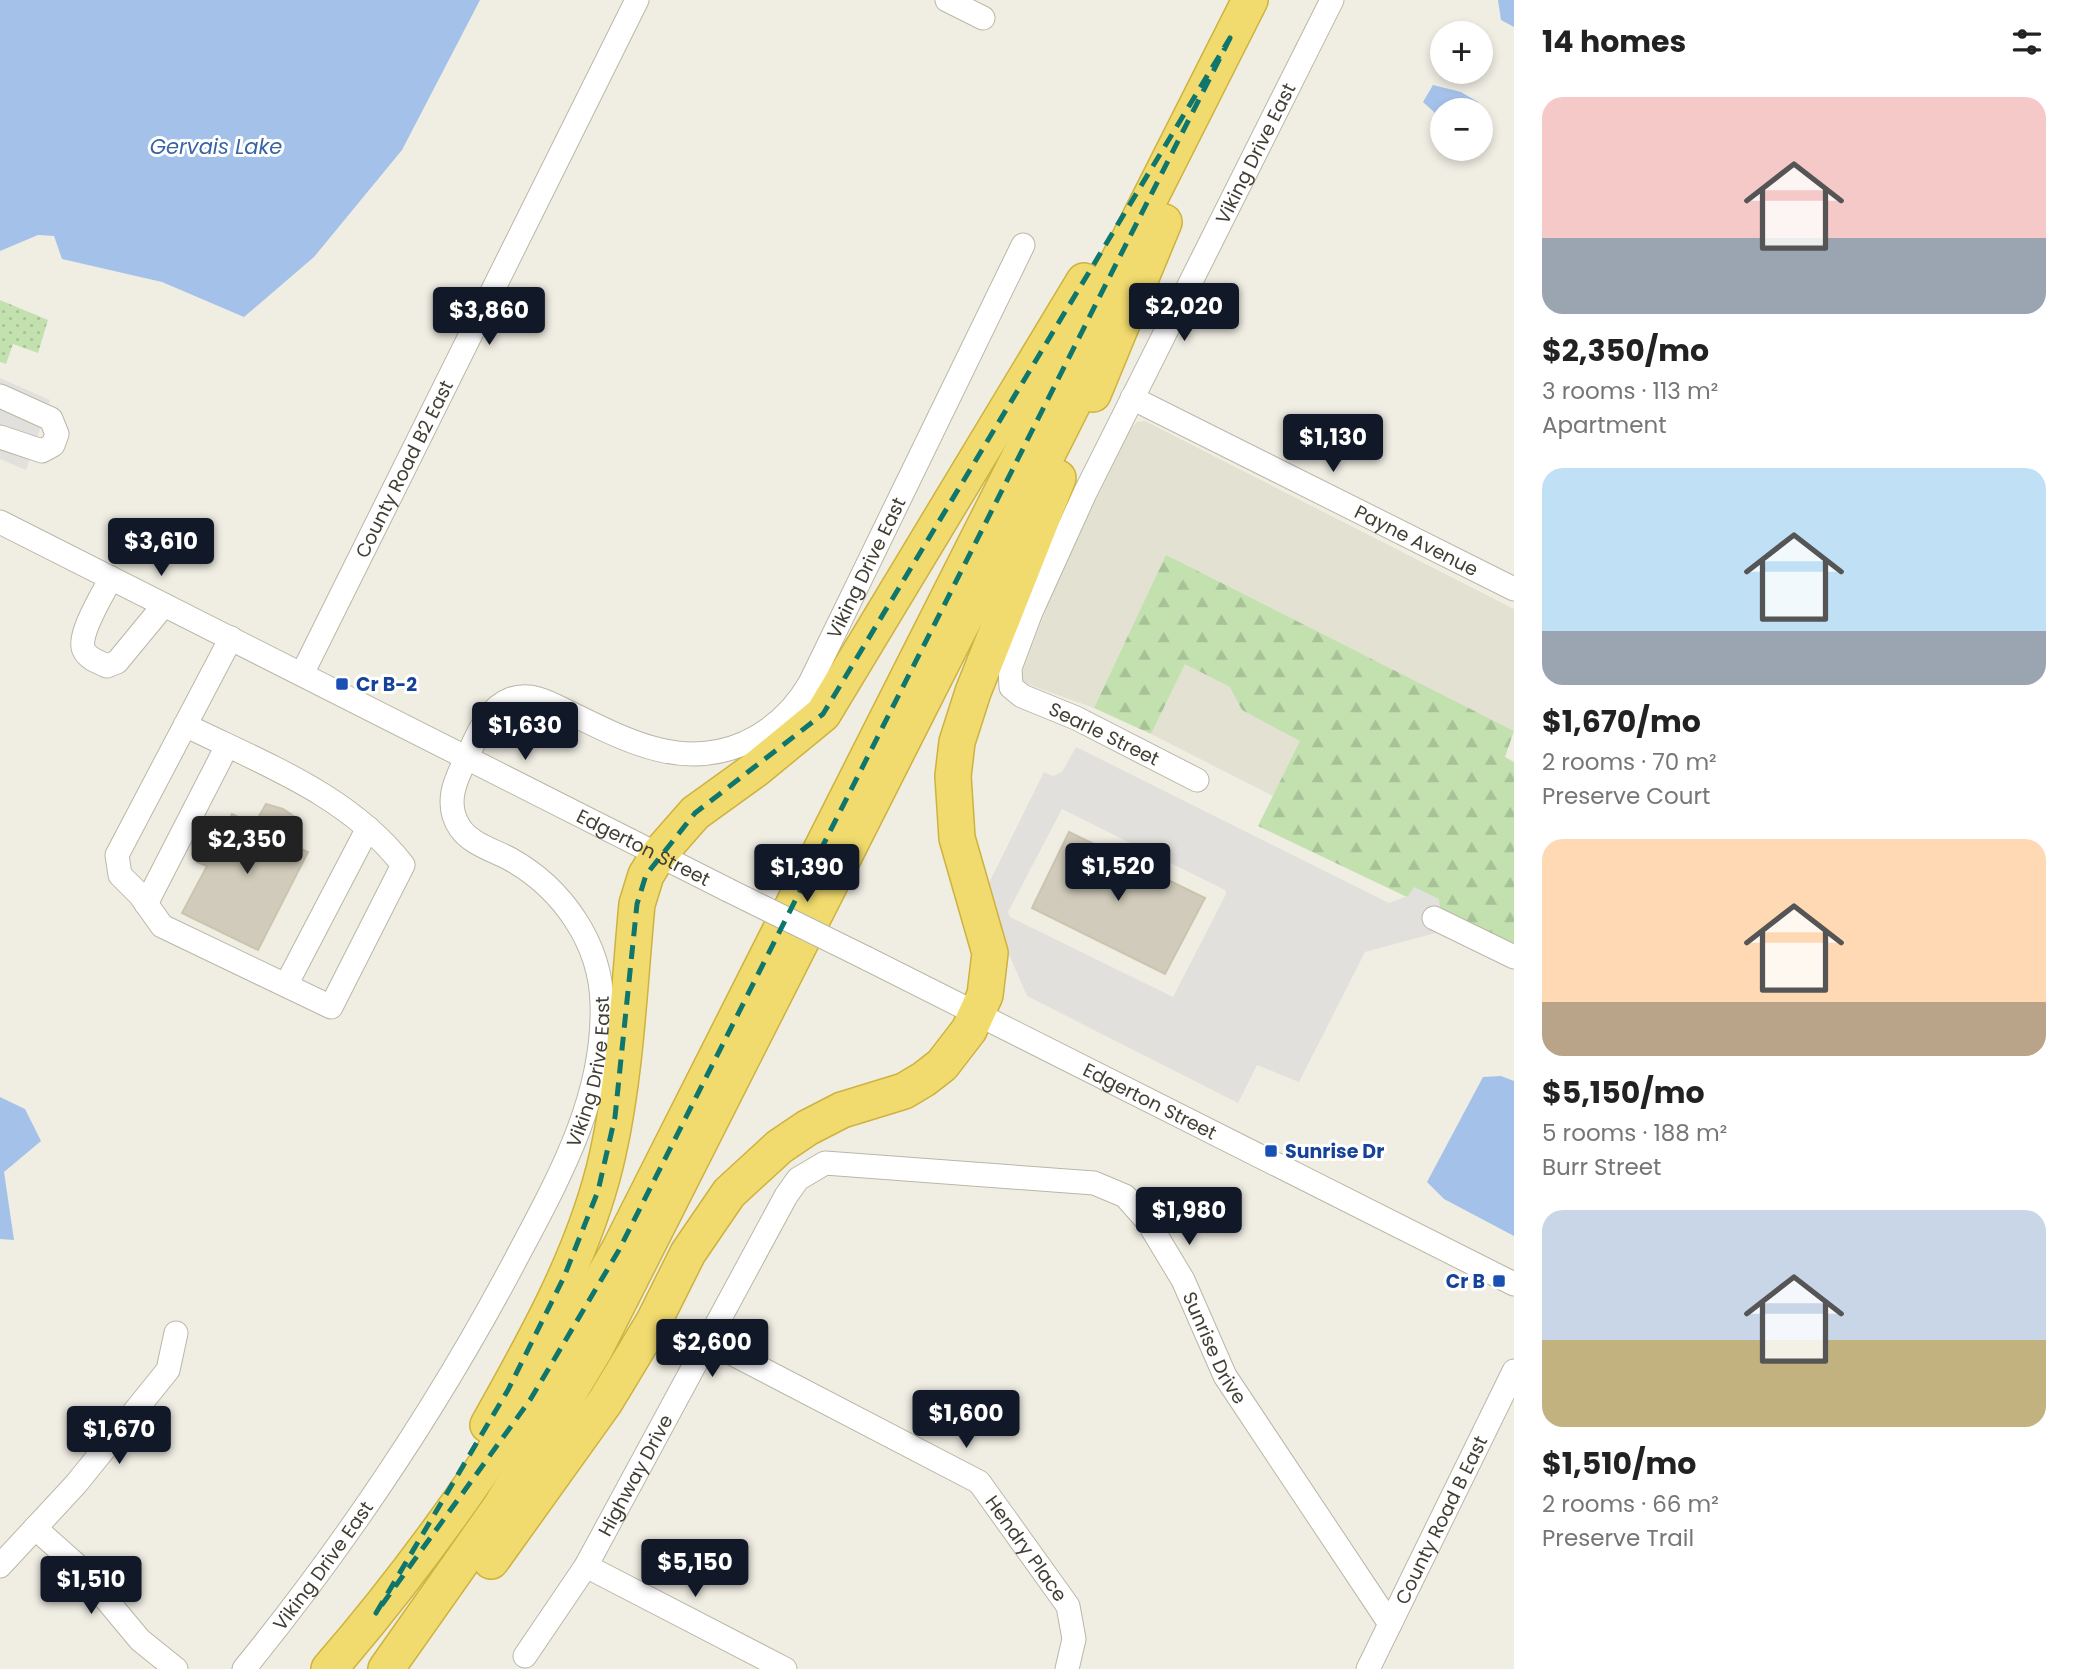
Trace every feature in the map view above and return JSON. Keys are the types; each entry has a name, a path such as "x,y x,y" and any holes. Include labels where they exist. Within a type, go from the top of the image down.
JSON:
{"highway":[{"path":"329,1669 429,1544 530,1400 619,1250 1250,0"},
{"path":"386,1669 501,1506 614,1314 1273,0"},
{"path":"376,1613 508,1390 564,1277 586,1222 601,1179 615,1117 637,904 646,875 659,854 695,813 756,769 823,714 1230,38"},
{"path":"408,1669 570,1454 654,1321 688,1253 729,1193 761,1161 807,1128 842,1110 904,1091 924,1079 957,1048 977,1014 989,976 990,953 957,838 953,776 957,742 972,692 1164,222"}],"street":[{"name":"County Road B2 East","path":"302,674 637,0"},
{"path":"947,0 983,18"},
{"name":"Viking Drive East","path":"1011,687 1010,668 1031,612 1132,398 1332,0"},
{"name":"Viking Drive East","path":"244,1669 301,1598 350,1528 480,1326 568,1157 600,1056 602,1001 592,951 580,925 548,886 509,858 473,841 457,824 451,803 467,757 492,712 501,704 522,697 546,701 645,748 678,754 712,753 734,747 755,738 782,718 810,683 1023,245"},
{"path":"0,396 51,419 57,434 53,445 42,451 0,437"},
{"name":"Payne Avenue","path":"1132,398 1514,589"},
{"name":"Edgerton Street","path":"0,522 1514,1284"},
{"path":"111,578 82,636 82,648 88,656 107,666 117,662 164,605"},
{"path":"185,725 352,812 403,865 331,1007 162,926 120,875 117,855 185,725 231,638"},
{"name":"Searle Street","path":"1011,687 1022,696 1076,718 1197,780"},
{"path":"146,904 227,746"},
{"path":"286,985 368,828"},
{"path":"1434,918 1514,957"},
{"name":"Sunrise Drive","path":"811,1169 825,1163 839,1163 1094,1183 1125,1196 1148,1222 1183,1280 1209,1345 1247,1412 1390,1624"},
{"name":"Highway Drive","path":"525,1656 586,1566 786,1196 798,1179 811,1169"},
{"path":"0,1566 76,1484 169,1370 176,1333"},
{"name":"Hendry Place","path":"708,1341 979,1482 1068,1606 1074,1639 1067,1669"},
{"name":"County Road B East","path":"1368,1669 1514,1371"},
{"path":"35,1528 80,1568 140,1640 176,1669"},
{"path":"586,1566 785,1669"}],"highlighted area":[{"path":"1230,38 619,1250 530,1400 376,1613 508,1390 564,1277 598,1191 615,1117 637,904 646,875 695,813 823,714"}],"shaded area":[{"path":"0,378 50,400 26,470 0,459"},
{"path":"1145,421 1514,609 1514,731 1166,556 1094,708 1024,683 1022,673 1058,578 1129,431 1137,422"},
{"path":"1185,663 1231,687 1242,710 1301,740 1273,796 1151,734"},
{"path":"1076,747 1389,903 1408,896 1414,887 1439,899 1443,931 1365,952 1299,1082 1257,1065 1238,1103 1027,996 996,924 988,885 1044,772 1053,776 1062,772","holes":["1062,809 1225,890 1226,894 1173,997 1010,917 1008,912"]}],"green space":[{"path":"0,300 48,320 38,353 13,344 6,364 0,362"},
{"path":"1166,555 1514,731 1505,757 1514,762 1514,948 1258,826 1300,741 1242,710 1230,687 1185,664 1151,734 1094,708"}],"water":[{"name":"Gervais Lake","path":"0,0 480,0 402,150 314,257 244,317 162,282 62,259 54,236 38,235 0,251"},
{"path":"1498,0 1514,0 1514,27 1501,20"},
{"path":"1433,85 1461,92 1471,98 1430,98 1430,108 1423,102"},
{"path":"1501,1076 1514,1081 1514,1236 1444,1199 1427,1182 1483,1077"},
{"path":"0,1097 25,1109 41,1141 4,1172 14,1240 0,1239"}],"building":[{"path":"266,804 283,809 298,819 287,843 308,852 258,950 182,913 207,866 197,862 213,832 221,836 232,814 254,825"},
{"path":"1069,832 1205,898 1165,974 1032,908"}],"place":[{"name":"Cr B-2","path":"342,684"},
{"name":"Sunrise Dr","path":"1271,1151"},
{"name":"Cr B","path":"1499,1281"}]}
